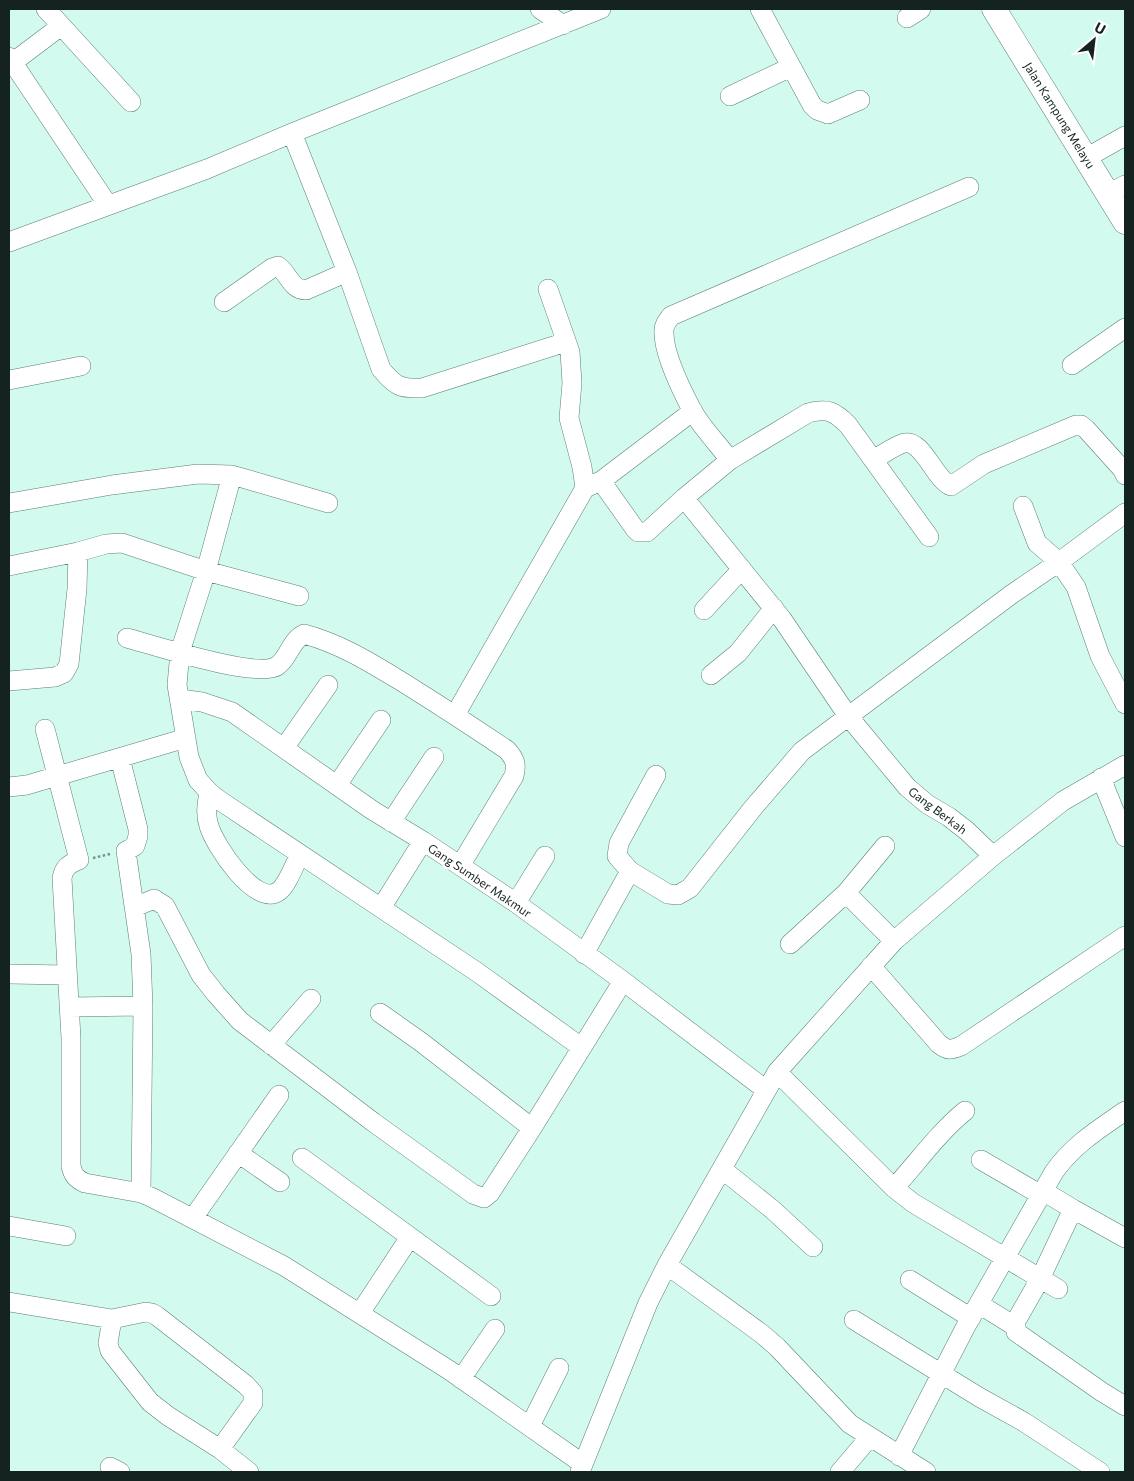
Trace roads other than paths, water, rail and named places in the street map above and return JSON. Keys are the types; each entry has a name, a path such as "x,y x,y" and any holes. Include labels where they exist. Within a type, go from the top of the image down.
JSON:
{"main road":[{"name":"Jalan Kampung Melayu","path":"994,9 1086,158 1117,190 1124,218"}],"street":[{"path":"46,9 131,102"},
{"path":"540,9 563,25"},
{"path":"9,242 207,170 292,133 601,9"},
{"path":"763,10 812,105 822,113 828,114 860,100"},
{"path":"61,26 11,60 108,205"},
{"path":"730,96 791,67"},
{"path":"292,133 347,272 381,369 389,379 404,388 422,388 566,342"},
{"path":"1086,158 1125,136"},
{"path":"730,460 693,411 672,367 663,332 666,322 671,316 968,187"},
{"path":"224,302 272,268 278,266 294,286 300,290 306,290 347,272"},
{"path":"548,289 570,352 572,383 569,418 582,467 593,484 642,533 647,532 730,460 808,413 822,409 836,413 848,425 929,537"},
{"path":"1072,365 1125,328"},
{"path":"9,380 81,366"},
{"path":"455,715 593,484 693,411"},
{"path":"873,460 905,443 913,444 919,448 942,480 951,486 984,464 1076,425 1082,425 1123,470 1125,475"},
{"path":"9,503 112,485 198,474 232,475 328,503"},
{"path":"232,475 206,571 180,652 177,686 189,757 198,780 219,800 525,1005 581,1047"},
{"name":"Gang Berkah","path":"684,498 774,608 848,716 907,788 955,822 993,856"},
{"path":"1023,506 1037,543 1060,562 1076,587 1100,656 1118,672 1125,704"},
{"path":"656,775 619,843 617,856 630,871 668,894 678,895 690,888 791,761 802,751 1125,513"},
{"path":"9,566 78,552 106,544 122,544 206,571 298,596"},
{"path":"9,681 56,677 64,673 70,664 77,589 78,552"},
{"path":"704,610 742,569"},
{"path":"711,675 738,653 774,608"},
{"path":"127,638 232,666 269,669 277,666 298,638 304,634 324,639 357,654 507,750 514,758 516,765 514,776 460,866"},
{"path":"284,748 328,685"},
{"name":"Gang Sumber Makmur","path":"180,699 202,702 232,712 391,822 423,841 516,904 623,981 766,1090"},
{"path":"337,785 381,720"},
{"path":"45,729 79,860 69,864 64,870 62,878 71,1038 71,1166 73,1175 85,1183 141,1193 284,1266 462,1379 530,1426 581,1468 648,1303 667,1264 777,1072 894,941 993,856 1063,801 1125,765"},
{"path":"9,787 27,785 186,738"},
{"path":"391,822 434,757"},
{"path":"120,758 138,836 135,846 126,851 142,954 141,1193"},
{"path":"1101,778 1125,837"},
{"path":"209,792 206,814 220,851 239,874 254,888 263,893 273,894 280,891 300,854"},
{"path":"381,908 423,841"},
{"path":"790,944 846,893 885,846"},
{"path":"516,904 545,856"},
{"path":"584,954 630,871"},
{"path":"846,893 894,941"},
{"path":"135,906 154,899 165,906 201,975 240,1021 373,1122 473,1194 484,1198 490,1193 532,1128 623,981"},
{"path":"871,966 939,1044 946,1050 952,1050 961,1046 1125,936"},
{"path":"9,974 67,975"},
{"path":"272,1045 311,999"},
{"path":"69,1006 143,1006"},
{"path":"380,1013 421,1042 532,1128"},
{"path":"777,1072 894,1188 913,1203 1058,1289"},
{"path":"193,1218 279,1095"},
{"path":"894,1188 919,1161 946,1127 965,1111"},
{"path":"899,1456 975,1311 1064,1157 1080,1142 1125,1111"},
{"path":"238,1153 280,1182"},
{"path":"302,1158 491,1296"},
{"path":"981,1160 1125,1238"},
{"path":"722,1169 773,1210 813,1247"},
{"path":"1073,1209 1040,1279 1016,1322 1016,1332 1125,1406"},
{"path":"9,1226 66,1236"},
{"path":"360,1313 410,1237"},
{"path":"667,1264 762,1334 850,1424 869,1438 926,1472"},
{"path":"910,1280 975,1311 1016,1327"},
{"path":"9,1302 112,1319 152,1312 253,1393 253,1403 220,1449"},
{"path":"112,1319 108,1343 110,1351 144,1396 158,1410 220,1449 249,1472"},
{"path":"854,1320 979,1397 1024,1422 1100,1472"},
{"path":"462,1379 496,1329"},
{"path":"530,1426 559,1368"},
{"path":"840,1472 869,1438"}]}
